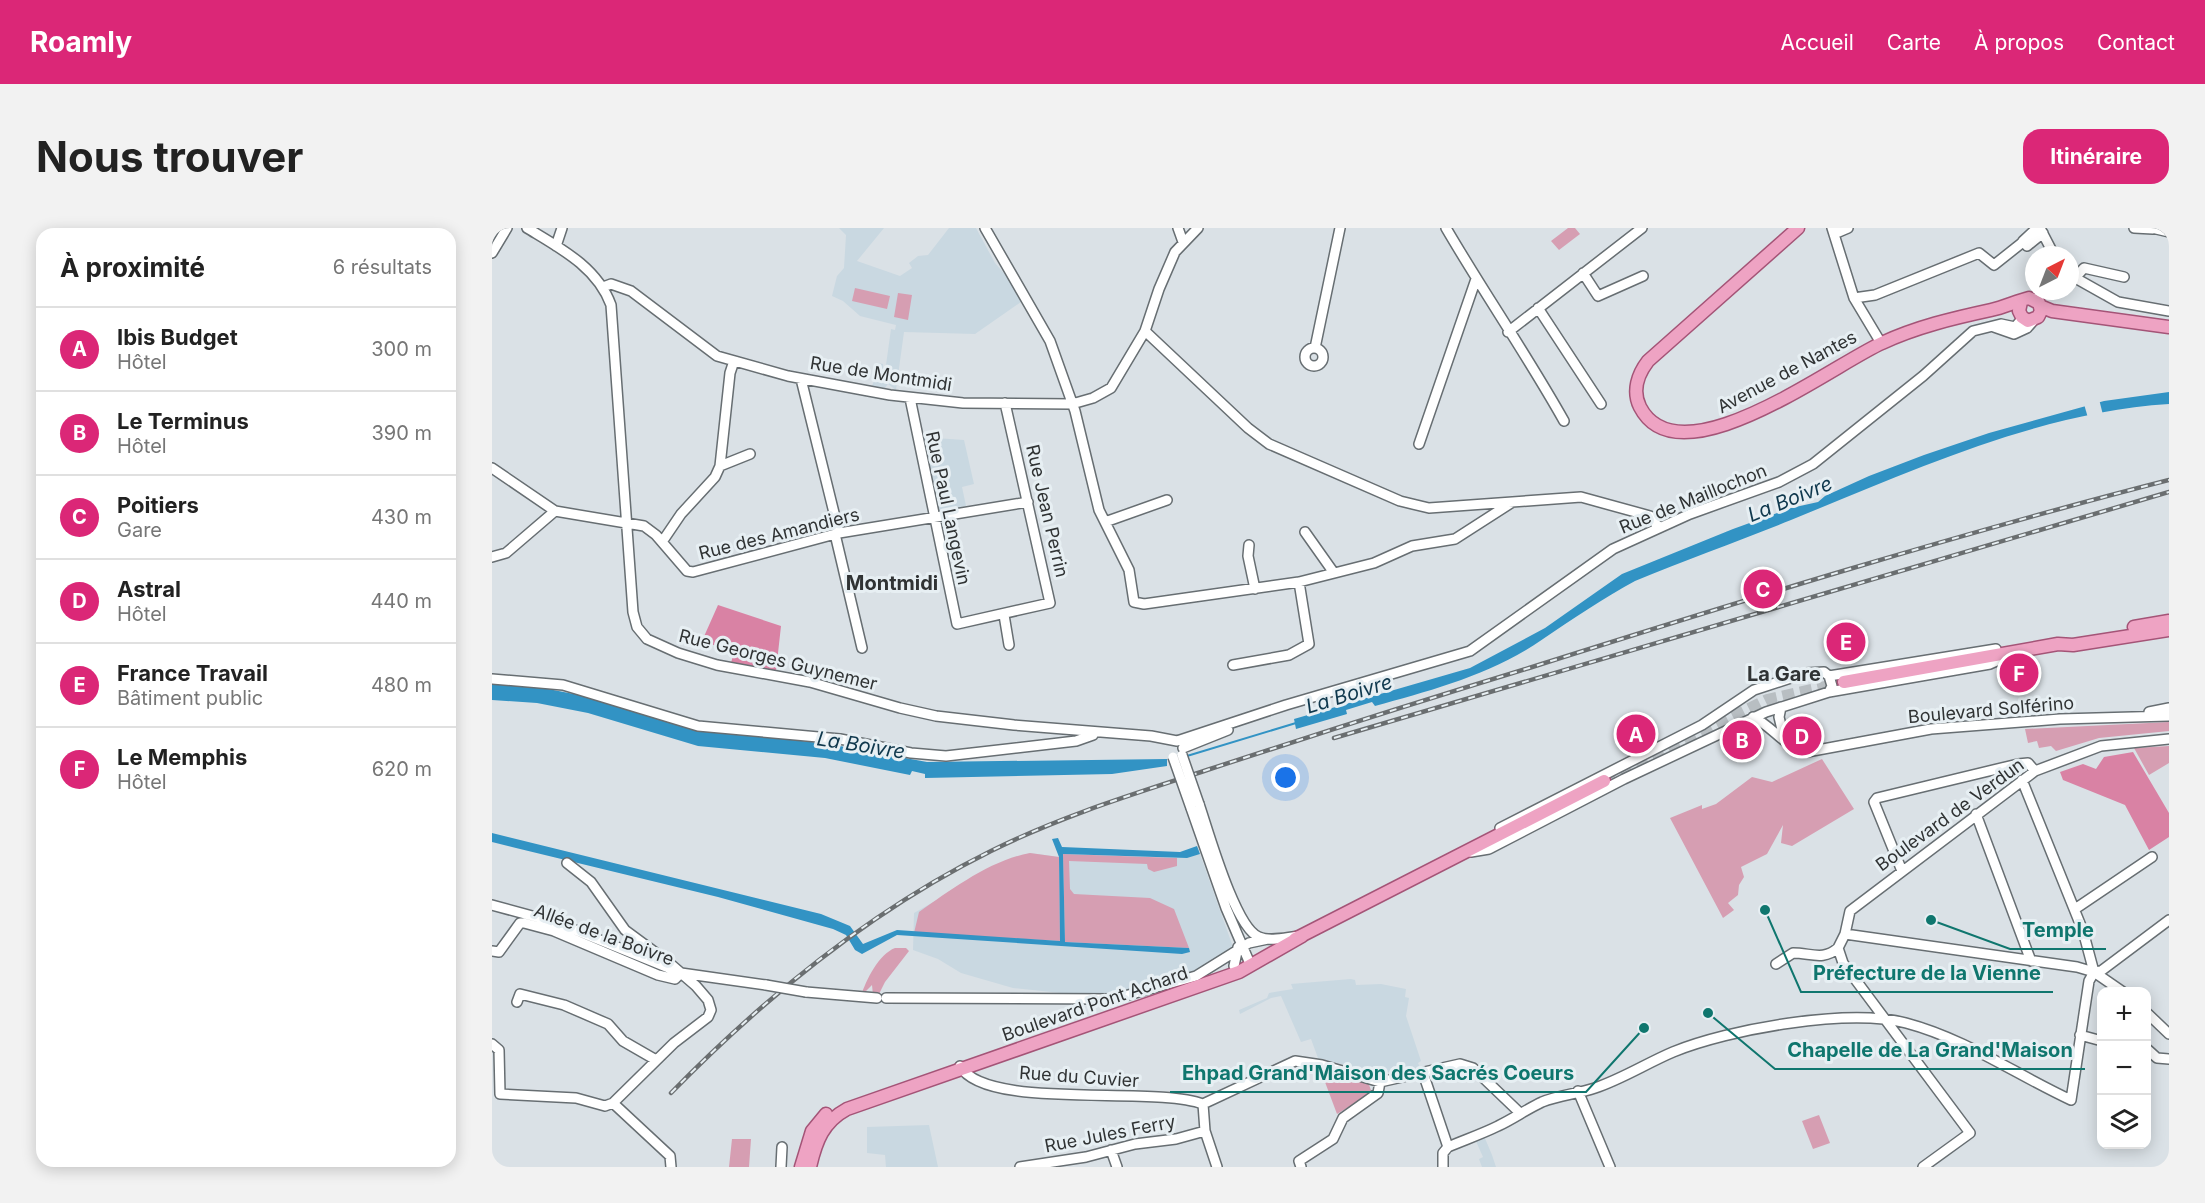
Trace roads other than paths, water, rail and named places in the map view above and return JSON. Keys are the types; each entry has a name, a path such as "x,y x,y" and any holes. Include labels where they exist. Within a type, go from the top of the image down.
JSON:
{"main road":[{"name":"Avenue de Nantes","path":"1798,228 1651,357 1641,369 1636,393 1646,417 1663,429 1690,432 1714,429 1748,417 1881,343 1952,318 1989,311 2032,308 2096,324 2130,323 2169,327"},
{"path":"2058,645 2070,637 2169,621"},
{"path":"1844,682 2019,651 2169,630"},
{"name":"Boulevard Pont Achard","path":"801,1167 812,1131 822,1116 838,1107 875,1098 1203,986 1466,854 1604,781"},
{"name":"Boulevard Pont Achard","path":"1203,986 1227,960 1252,962"},
{"name":"Boulevard Pont Achard","path":"810,1167 819,1137 830,1120 875,1098"}],"street":[{"path":"492,253 507,228"},
{"name":"Rue Georges Guynemer","path":"527,228 556,246 594,275 603,287 613,315 633,612 642,634 654,643 717,665 810,682 936,716 1098,733 1151,736 1179,750"},
{"path":"556,246 562,228"},
{"path":"985,228 1050,341 1072,404 1094,492 1105,522 1128,570 1134,602 1168,601 1256,589 1334,573 1390,558 1412,546 1455,539 1511,503"},
{"path":"1178,228 1183,242"},
{"name":"Rue de Montmidi","path":"603,287 616,285 631,291 717,356 801,379 909,398 963,403 1072,404 1093,398 1111,388 1146,332 1168,265 1183,242 1198,228"},
{"path":"1316,348 1340,228"},
{"path":"1446,228 1508,332 1534,367 1564,421"},
{"path":"1508,332 1642,228"},
{"path":"1848,228 1833,231 1854,298 1881,343"},
{"path":"2134,228 2169,232"},
{"path":"1854,298 1875,295 1979,253 1994,265 2023,242 2027,246 2040,229 2049,246"},
{"path":"2079,272 2084,268 2124,277"},
{"path":"1583,273 1598,296 1643,276"},
{"path":"1419,444 1476,279"},
{"path":"2079,279 2118,302 2169,311"},
{"path":"1538,308 1601,404"},
{"name":"Rue de Maillochon","path":"1179,750 1286,705 1470,651 1613,549 1659,528 1772,485 1804,469 1923,376 1962,339 1972,332 1992,326 2001,324 2014,327 2032,308"},
{"path":"1146,332 1248,428 1269,444 1418,507 1581,497 1650,516 1659,528"},
{"path":"662,542 681,514 715,477 720,466 730,373 734,361"},
{"path":"801,379 862,648"},
{"name":"Rue Paul Langevin","path":"909,398 957,624"},
{"name":"Rue Jean Perrin","path":"957,624 1050,603 1005,403"},
{"path":"720,466 750,454"},
{"path":"492,468 555,511 506,553 492,556"},
{"path":"1105,522 1167,500"},
{"name":"Rue des Amandiers","path":"555,511 644,526 662,542 687,571 693,572 837,534 1028,502"},
{"path":"1305,532 1334,573"},
{"path":"1249,545 1248,556 1256,589"},
{"path":"1233,665 1289,655 1309,644 1299,582"},
{"path":"1004,615 1009,645"},
{"name":"Boulevard Pont Achard","path":"1466,854 1481,838 1702,725 1735,704 1746,694 1779,680 1818,671 1829,676 1996,649 2019,651"},
{"name":"Boulevard Pont Achard","path":"1466,854 1489,849 1749,718 1829,692 1990,664 2019,651"},
{"path":"1829,676 1832,686 1829,692"},
{"path":"492,679 563,685 698,726 840,739 911,753 946,756 1076,741 1098,733"},
{"path":"1735,704 1738,713 1749,718"},
{"path":"1781,707 1779,717 1784,738"},
{"name":"Boulevard Solférino","path":"2135,716 2169,708"},
{"name":"Boulevard Solférino","path":"1749,718 1784,738 1796,750 1807,752 1931,729 2135,716 2169,716"},
{"name":"Boulevard de Verdun","path":"1838,948 1845,934 1850,911 2035,771 2083,751 2140,741 2169,739"},
{"path":"1179,750 1241,946 1252,962"},
{"path":"1902,871 1880,819 1874,802 1876,798 2018,764 2028,763 2035,771"},
{"path":"2022,780 2075,909 2094,972"},
{"path":"1195,806 1235,905 1250,931 1268,939"},
{"path":"1976,814 2031,954 2031,961"},
{"path":"2075,909 2152,857"},
{"path":"492,1044 499,1050 500,1094 576,1098 605,1106 614,1103 656,1060 708,1017 711,1010 704,995 681,973 629,935 591,882 567,863"},
{"path":"492,905 558,923 681,973 806,992 881,998 1114,999 1196,976 1227,960 1241,946 1268,939 1302,936"},
{"path":"1235,905 1241,946"},
{"path":"1443,1167 1443,1153 1448,1147 1500,1125 1560,1095 1594,1088 1675,1052 1713,1039 1760,1029 1820,1021 1884,1020 1923,1028 1959,1042 2070,1100 2089,981 2094,972 2101,970 2169,920"},
{"name":"Allée de la Boivre","path":"492,951 499,952 513,930 520,923 524,923 554,932 648,972 675,979 681,973"},
{"path":"1845,934 2077,967 2094,972 2115,987"},
{"path":"1776,964 1793,952 1811,956 1829,954 1838,948 1843,963 1970,1133 1923,1167"},
{"path":"1829,954 1843,963"},
{"path":"517,1002 520,994 564,1005 608,1024 623,1041 656,1060"},
{"path":"2151,1017 2169,1034"},
{"path":"2080,1035 2097,1040"},
{"path":"2151,1053 2157,1058 2169,1059"},
{"path":"1217,1167 1205,1131 1203,1104 1294,1061 1322,1065 1380,1082 1450,1065 1468,1066 1493,1085 1520,1113"},
{"name":"Rue du Cuvier","path":"962,1068 974,1079 1024,1092 1167,1099 1203,1104"},
{"path":"1423,1073 1448,1147"},
{"path":"1301,1167 1299,1161 1333,1139 1343,1118 1378,1093 1380,1082"},
{"path":"1578,1091 1610,1167"},
{"path":"614,1103 670,1156 671,1167"},
{"name":"Rue Jules Ferry","path":"1026,1167 1086,1157 1135,1144 1182,1138 1205,1131"},
{"path":"781,1167 782,1147"},
{"path":"1111,1150 1116,1167"}],"water":[{"name":"La Boivre","path":"2169,392 2169,404 2120,409 2024,431 1882,482 1635,581 1524,651 1483,672 1375,706 1372,702 1346,710 1347,714 1296,729 1294,719 1470,668 1545,628 1622,574 1733,529 1791,508 1818,502 1825,496 1869,476 1989,433 2104,401"},
{"name":"La Boivre","path":"492,683 538,687 584,696 686,728 829,744 927,762 1167,759 1167,766 1112,774 925,778 925,774 912,771 910,775 825,758 698,746 588,713 537,703 492,700"},
{"path":"492,833 821,914 850,926 863,944 897,930 1060,941 1059,857 1052,839 1058,838 1062,847 1180,852 1197,846 1200,854 1187,858 1063,854 1065,942 1189,948 1190,952 1182,954 897,935 862,954 855,950 846,935 833,929 718,897 492,842"}],"waterway":[{"name":"La Boivre","path":"1187,756 1296,723"}],"tunnel":[{"path":"1604,781 1767,700 1843,683"}],"railway":[{"path":"671,1093 744,1023 821,958 903,901 946,875 1017,838 1125,797 1688,618 1928,546 2169,480"},
{"path":"1334,738 2169,492"}],"place":[{"name":"Poitiers","path":"1763,589"},
{"name":"France Travail","path":"1846,642"},
{"name":"Le Memphis","path":"2019,673"},
{"name":"Ibis Budget","path":"1636,734"},
{"name":"Astral","path":"1802,736"},
{"name":"Le Terminus","path":"1742,740"},
{"name":"Préfecture de la Vienne","path":"1765,910"},
{"name":"Temple","path":"1931,920"},
{"name":"Chapelle de La Grand'Maison","path":"1708,1013"},
{"name":"Ehpad Grand'Maison des Sacrés Coeurs","path":"1644,1028"}],"district":[{"name":"Montmidi","path":"892,583"},
{"name":"La Gare","path":"1784,674"}]}
